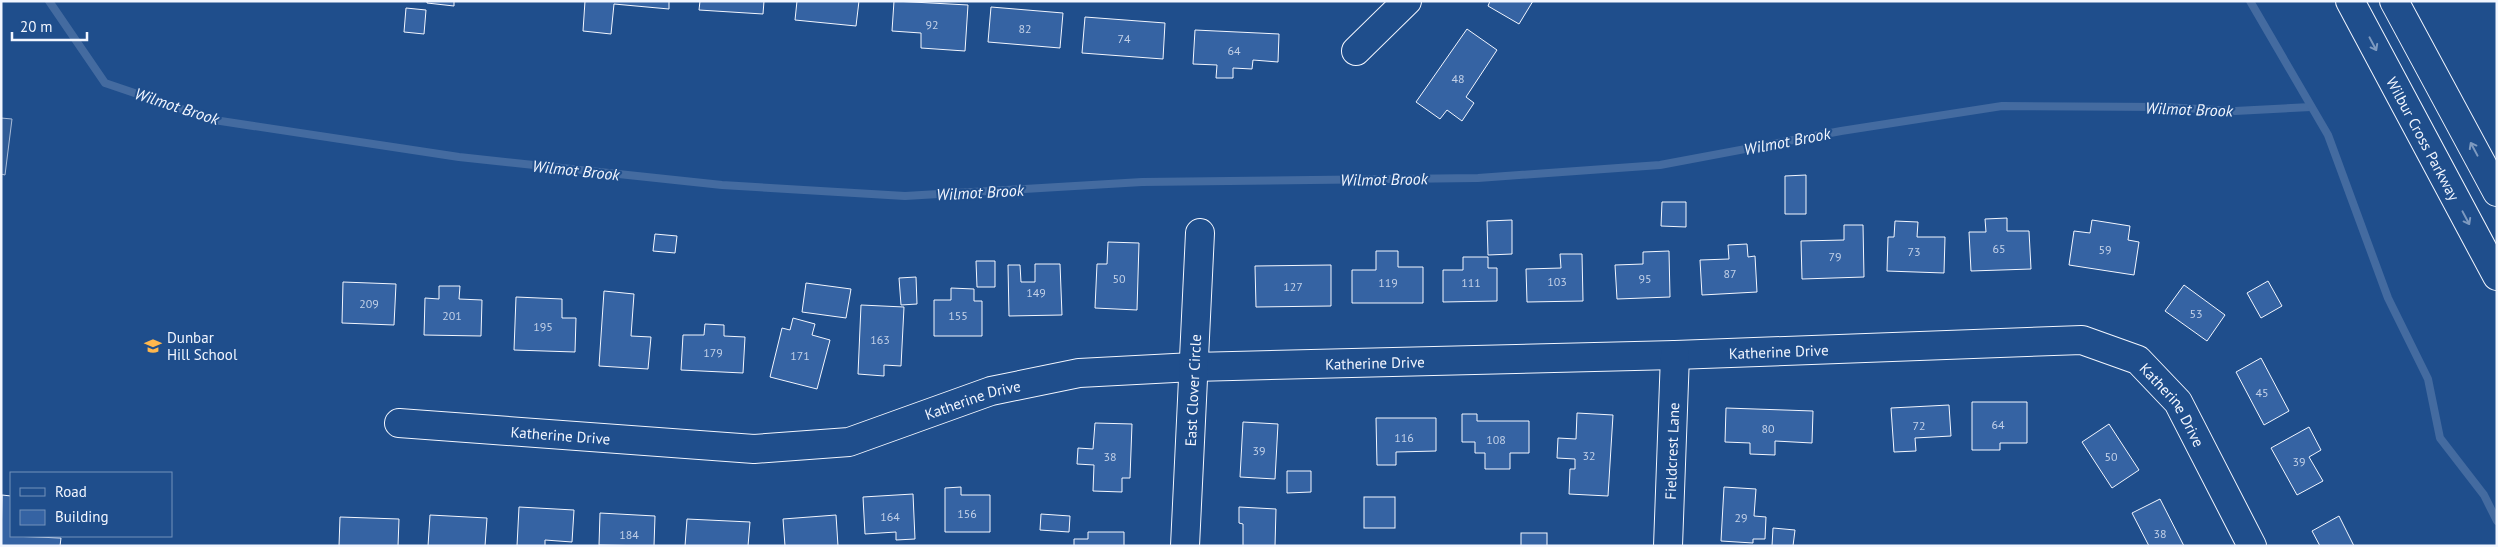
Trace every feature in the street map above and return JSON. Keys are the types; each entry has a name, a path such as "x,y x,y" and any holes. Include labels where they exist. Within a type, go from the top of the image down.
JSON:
{"main road":[{"path":"1356,51 1407,1"},
{"name":"Wilbur Cross Parkway","path":"2350,1 2497,276"},
{"path":"2394,1 2497,192"},
{"name":"East Clover Circle","path":"1185,546 1200,233"},
{"name":"Katherine Drive","path":"399,422 754,449 849,442 991,391 1079,373 1193,367 1675,355 2082,340 2138,360 2178,402 2252,546"},
{"name":"Fieldcrest Lane","path":"1668,546 1675,355"}],"shaded area":[{"path":"1,118 12,119 5,175 1,174"}],"building":[{"path":"427,1 454,1 454,6 427,3"},
{"path":"585,1 669,1 669,9 614,4 611,34 583,31"},
{"path":"700,1 764,1 763,14 699,10"},
{"path":"797,1 859,1 856,26 795,20"},
{"path":"894,1 968,5 965,51 921,48 921,33 892,31"},
{"path":"1490,1 1533,1 1519,24 1488,6"},
{"path":"991,7 1063,13 1060,48 988,42"},
{"path":"406,8 426,10 424,34 404,32"},
{"path":"1085,17 1165,23 1163,59 1082,53"},
{"path":"1467,29 1497,50 1466,97 1474,103 1462,121 1447,110 1440,119 1416,102"},
{"path":"1195,30 1279,34 1278,62 1253,60 1252,69 1233,68 1233,78 1216,78 1217,65 1193,64"},
{"path":"1806,175 1806,214 1785,214 1785,176"},
{"path":"1662,202 1686,202 1686,227 1661,226"},
{"path":"2007,218 2007,231 2029,231 2031,269 1971,271 1969,232 1986,232 1985,219"},
{"path":"1512,220 1512,254 1488,255 1487,221"},
{"path":"2092,220 2130,226 2128,240 2139,242 2134,275 2069,265 2074,231 2090,233"},
{"path":"1895,221 1918,222 1917,237 1945,237 1944,273 1887,271 1888,237 1894,237"},
{"path":"1844,225 1863,225 1864,277 1802,279 1801,241 1844,240"},
{"path":"655,234 677,236 675,253 653,251"},
{"path":"1108,242 1139,243 1137,310 1095,308 1097,264 1107,264"},
{"path":"1747,244 1748,257 1755,256 1757,292 1702,295 1700,260 1729,259 1728,245"},
{"path":"1376,251 1398,251 1398,267 1423,267 1423,303 1352,303 1352,270 1376,270"},
{"path":"1669,251 1670,297 1617,299 1615,265 1643,264 1643,252"},
{"path":"1560,254 1582,254 1583,301 1527,302 1526,269 1561,268"},
{"path":"1463,257 1488,257 1488,268 1497,268 1497,301 1443,302 1443,270 1463,270"},
{"path":"976,261 995,261 995,287 977,287"},
{"path":"1035,264 1060,264 1062,315 1009,316 1008,265 1020,265 1021,282 1035,282"},
{"path":"1331,265 1331,306 1256,307 1255,266"},
{"path":"916,277 917,304 901,305 899,278"},
{"path":"2268,281 2282,306 2261,318 2247,293"},
{"path":"343,282 396,284 394,325 342,323"},
{"path":"806,283 851,289 846,318 802,312"},
{"path":"2184,285 2225,315 2207,341 2165,311"},
{"path":"439,286 460,286 459,299 482,300 481,336 424,335 425,298 439,299"},
{"path":"951,288 974,289 974,301 982,301 982,336 934,336 934,300 951,300"},
{"path":"604,291 634,294 631,336 651,337 648,369 599,366"},
{"path":"516,297 562,299 562,318 576,318 575,352 514,350"},
{"path":"861,305 904,307 901,366 884,365 884,376 858,374"},
{"path":"793,318 815,324 812,335 830,340 817,389 770,377 782,328 790,330"},
{"path":"705,324 724,325 724,336 745,337 743,373 681,370 683,335 704,335"},
{"path":"2261,358 2289,411 2264,425 2236,372"},
{"path":"1972,402 2027,402 2027,443 2000,443 2000,450 1972,450"},
{"path":"1949,405 1951,436 1915,438 1916,451 1894,452 1891,408"},
{"path":"1726,408 1813,411 1812,443 1775,441 1775,455 1750,454 1750,443 1725,442"},
{"path":"1577,413 1613,415 1608,496 1569,494 1570,469 1575,469 1575,459 1557,458 1558,438 1576,439"},
{"path":"1462,414 1477,414 1477,421 1529,421 1529,453 1510,453 1510,469 1485,469 1485,453 1475,453 1475,442 1462,442"},
{"path":"1376,418 1436,418 1436,451 1396,452 1396,465 1377,465"},
{"path":"1243,422 1278,424 1275,479 1240,477"},
{"path":"1095,423 1132,424 1130,478 1122,478 1122,492 1093,491 1094,465 1077,464 1078,448 1093,449"},
{"path":"2109,424 2139,470 2112,488 2082,442"},
{"path":"2309,427 2321,450 2309,457 2323,481 2297,495 2271,448"},
{"path":"1287,471 1311,471 1311,492 1287,493"},
{"path":"961,487 961,495 990,495 990,532 945,532 945,488"},
{"path":"1724,487 1756,489 1754,516 1766,517 1765,539 1753,539 1753,543 1721,541"},
{"path":"913,494 915,539 896,540 896,532 865,534 863,497"},
{"path":"2,495 10,496 10,537 61,538 60,546 1,546"},
{"path":"1364,497 1395,497 1395,528 1364,528"},
{"path":"2160,499 2184,546 2149,546 2132,513"},
{"path":"519,507 574,510 572,542 545,540 545,546 517,546"},
{"path":"1239,507 1276,509 1275,546 1243,546 1243,524 1239,523"},
{"path":"600,513 655,516 654,546 599,545"},
{"path":"1041,514 1070,516 1069,532 1040,530"},
{"path":"430,515 487,518 485,546 428,546"},
{"path":"836,515 838,546 785,546 783,519"},
{"path":"2339,516 2354,546 2320,546 2312,531"},
{"path":"340,517 399,519 398,546 339,546"},
{"path":"687,519 750,522 748,546 685,546"},
{"path":"1773,528 1795,530 1793,546 1772,546"},
{"path":"1088,532 1124,532 1124,546 1074,546 1074,539 1088,539"},
{"path":"1521,533 1547,533 1547,546 1521,546"}],"waterway":[{"name":"Wilmot Brook","path":"49,1 105,83 214,120 459,157 722,185 905,196 1142,182 1478,178 1660,165 1841,131 2002,106 2165,107 2235,111 2311,107"},
{"name":"Wilmot Brook","path":"2250,1 2328,135 2388,298 2428,379 2440,438 2484,495 2497,521"}],"place":[{"name":"Dunbar Hill School","path":"153,346"}]}
